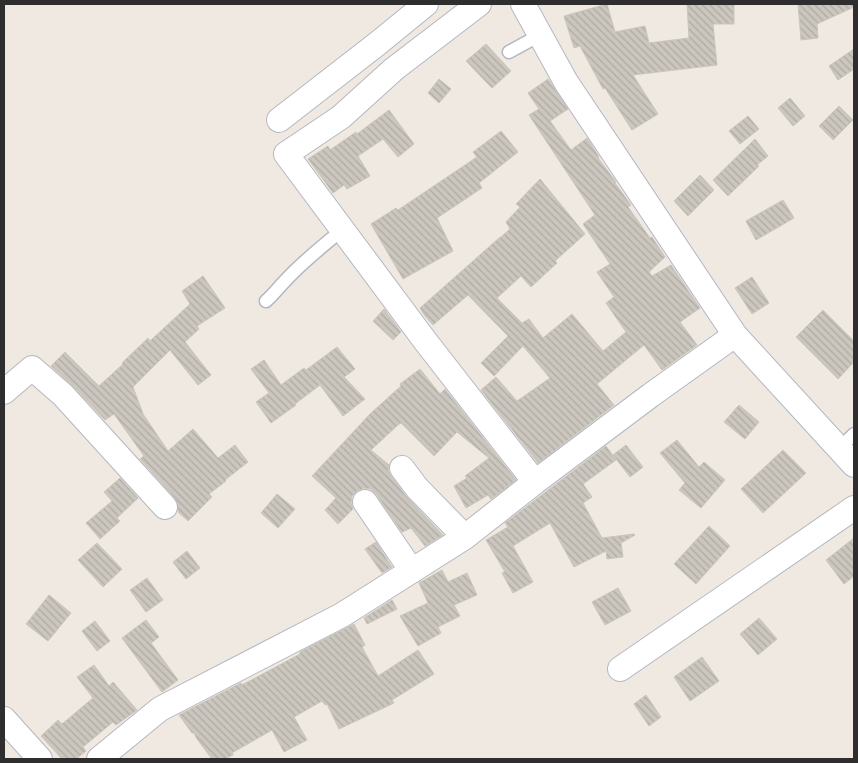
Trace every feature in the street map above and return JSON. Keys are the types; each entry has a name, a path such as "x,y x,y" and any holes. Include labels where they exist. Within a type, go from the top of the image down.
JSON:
{"street":[{"path":"279,120 426,4"},
{"path":"479,4 394,69 341,117 286,154 426,342 535,482"},
{"path":"523,4 566,82 735,335 849,449"},
{"path":"99,759 160,709 342,615 464,537 651,395 735,335"},
{"path":"4,392 32,368 64,395 165,507"},
{"path":"402,468 417,488 464,537"},
{"path":"365,502 412,571"},
{"path":"620,669 854,508"},
{"path":"4,719 40,759"}],"lane":[{"path":"510,52 540,35"},
{"path":"266,300 342,230"}],"building":[{"path":"607,4 615,32 645,26 649,43 689,38 687,4 734,4 734,24 713,24 717,65 633,75 658,114 632,130 605,88 603,89 580,46 574,48 564,16"},
{"path":"798,4 854,4 854,7 817,24 818,38 801,40"},
{"path":"486,44 511,71 492,88 466,61"},
{"path":"854,49 854,69 838,80 829,66"},
{"path":"439,79 451,89 439,103 428,93"},
{"path":"548,79 568,109 550,121 571,150 587,138 598,158 631,205 628,207 665,257 649,272 652,276 671,265 700,308 680,322 697,345 662,370 644,345 597,384 614,405 538,463 481,390 496,377 517,401 550,378 523,346 494,376 481,363 508,336 468,295 433,325 420,308 510,229 506,222 520,207 516,204 540,179 585,234 555,261 557,263 531,287 521,276 497,298 522,323 529,319 543,338 572,314 603,351 626,332 606,303 614,297 597,272 610,264 583,224 595,215 529,115 539,109 528,93"},
{"path":"790,98 805,116 793,126 778,108"},
{"path":"839,106 853,120 833,140 819,126"},
{"path":"389,110 414,144 398,157 383,139 358,156 370,176 347,189 344,185 333,193 308,159 328,146 330,150 356,132 357,134"},
{"path":"748,116 759,129 740,144 729,131"},
{"path":"501,131 518,152 479,183 482,188 437,218 453,251 403,279 371,224 396,208 398,210 477,157 473,152"},
{"path":"755,139 768,156 728,196 713,180"},
{"path":"700,175 714,190 688,216 674,201"},
{"path":"783,200 794,218 756,240 746,221"},
{"path":"203,276 225,308 197,326 199,329 185,342 211,375 198,385 170,350 133,387 143,414 168,451 193,429 218,458 235,445 248,462 209,494 212,497 188,521 178,512 175,498 140,459 144,456 114,414 105,420 51,366 65,352 99,386 148,338 150,341 190,304 182,291"},
{"path":"752,277 769,303 752,314 735,288"},
{"path":"384,309 401,332 393,340 373,321"},
{"path":"823,310 854,341 854,362 838,379 796,337"},
{"path":"337,347 355,369 344,377 365,399 343,416 320,385 271,423 256,402 269,393 251,369 264,360 281,385 304,368 306,370"},
{"path":"420,369 440,394 445,389 516,480 491,499 488,495 466,508 454,486 467,478 465,476 489,458 457,432 434,456 401,423 399,424 371,450 389,465 388,470 391,476 406,496 443,535 425,546 411,528 402,532 371,489 364,488 352,496 351,503 353,509 338,524 325,510 336,498 312,476 371,413 401,386 400,384"},
{"path":"739,405 759,422 745,439 724,422"},
{"path":"677,440 699,467 704,462 725,480 701,508 679,490 685,483 660,453"},
{"path":"626,445 643,467 630,477 613,455"},
{"path":"606,446 616,460 583,484 592,497 583,503 602,538 635,535 621,543 623,557 607,559 606,551 574,567 550,523 513,546 533,582 513,593 502,573 505,572 486,540 508,527 505,523"},
{"path":"783,450 806,473 763,513 741,489"},
{"path":"120,478 138,498 117,518 120,521 100,539 86,523 112,501 104,492"},
{"path":"277,494 295,509 278,528 261,513"},
{"path":"709,526 730,546 696,584 674,564"},
{"path":"854,538 854,576 844,584 826,560"},
{"path":"376,542 392,567 382,573 365,549"},
{"path":"97,543 122,569 103,587 78,560"},
{"path":"187,551 200,568 186,579 173,562"},
{"path":"442,570 448,582 467,573 477,595 454,605 460,616 438,627 441,633 418,646 400,616 428,603 419,583"},
{"path":"147,578 163,600 146,612 130,590"},
{"path":"618,588 631,611 605,625 592,602"},
{"path":"49,595 71,613 48,641 26,624"},
{"path":"392,600 397,609 367,624 364,618"},
{"path":"759,618 777,639 758,655 740,634"},
{"path":"146,620 159,637 151,643 178,680 162,692 122,638"},
{"path":"95,621 110,641 97,651 82,631"},
{"path":"354,624 365,645 362,647 378,676 418,650 434,674 392,700 394,703 339,729 327,704 325,705 322,701 294,717 307,740 284,752 272,730 232,753 233,755 224,759 212,759 179,715 241,683 242,685"},
{"path":"702,657 719,681 690,701 674,677"},
{"path":"94,665 109,686 113,682 137,710 116,725 113,722 83,747 86,751 76,759 62,759 41,736 58,720 62,724 93,698 77,677"},
{"path":"646,695 661,717 649,726 634,704"}]}
